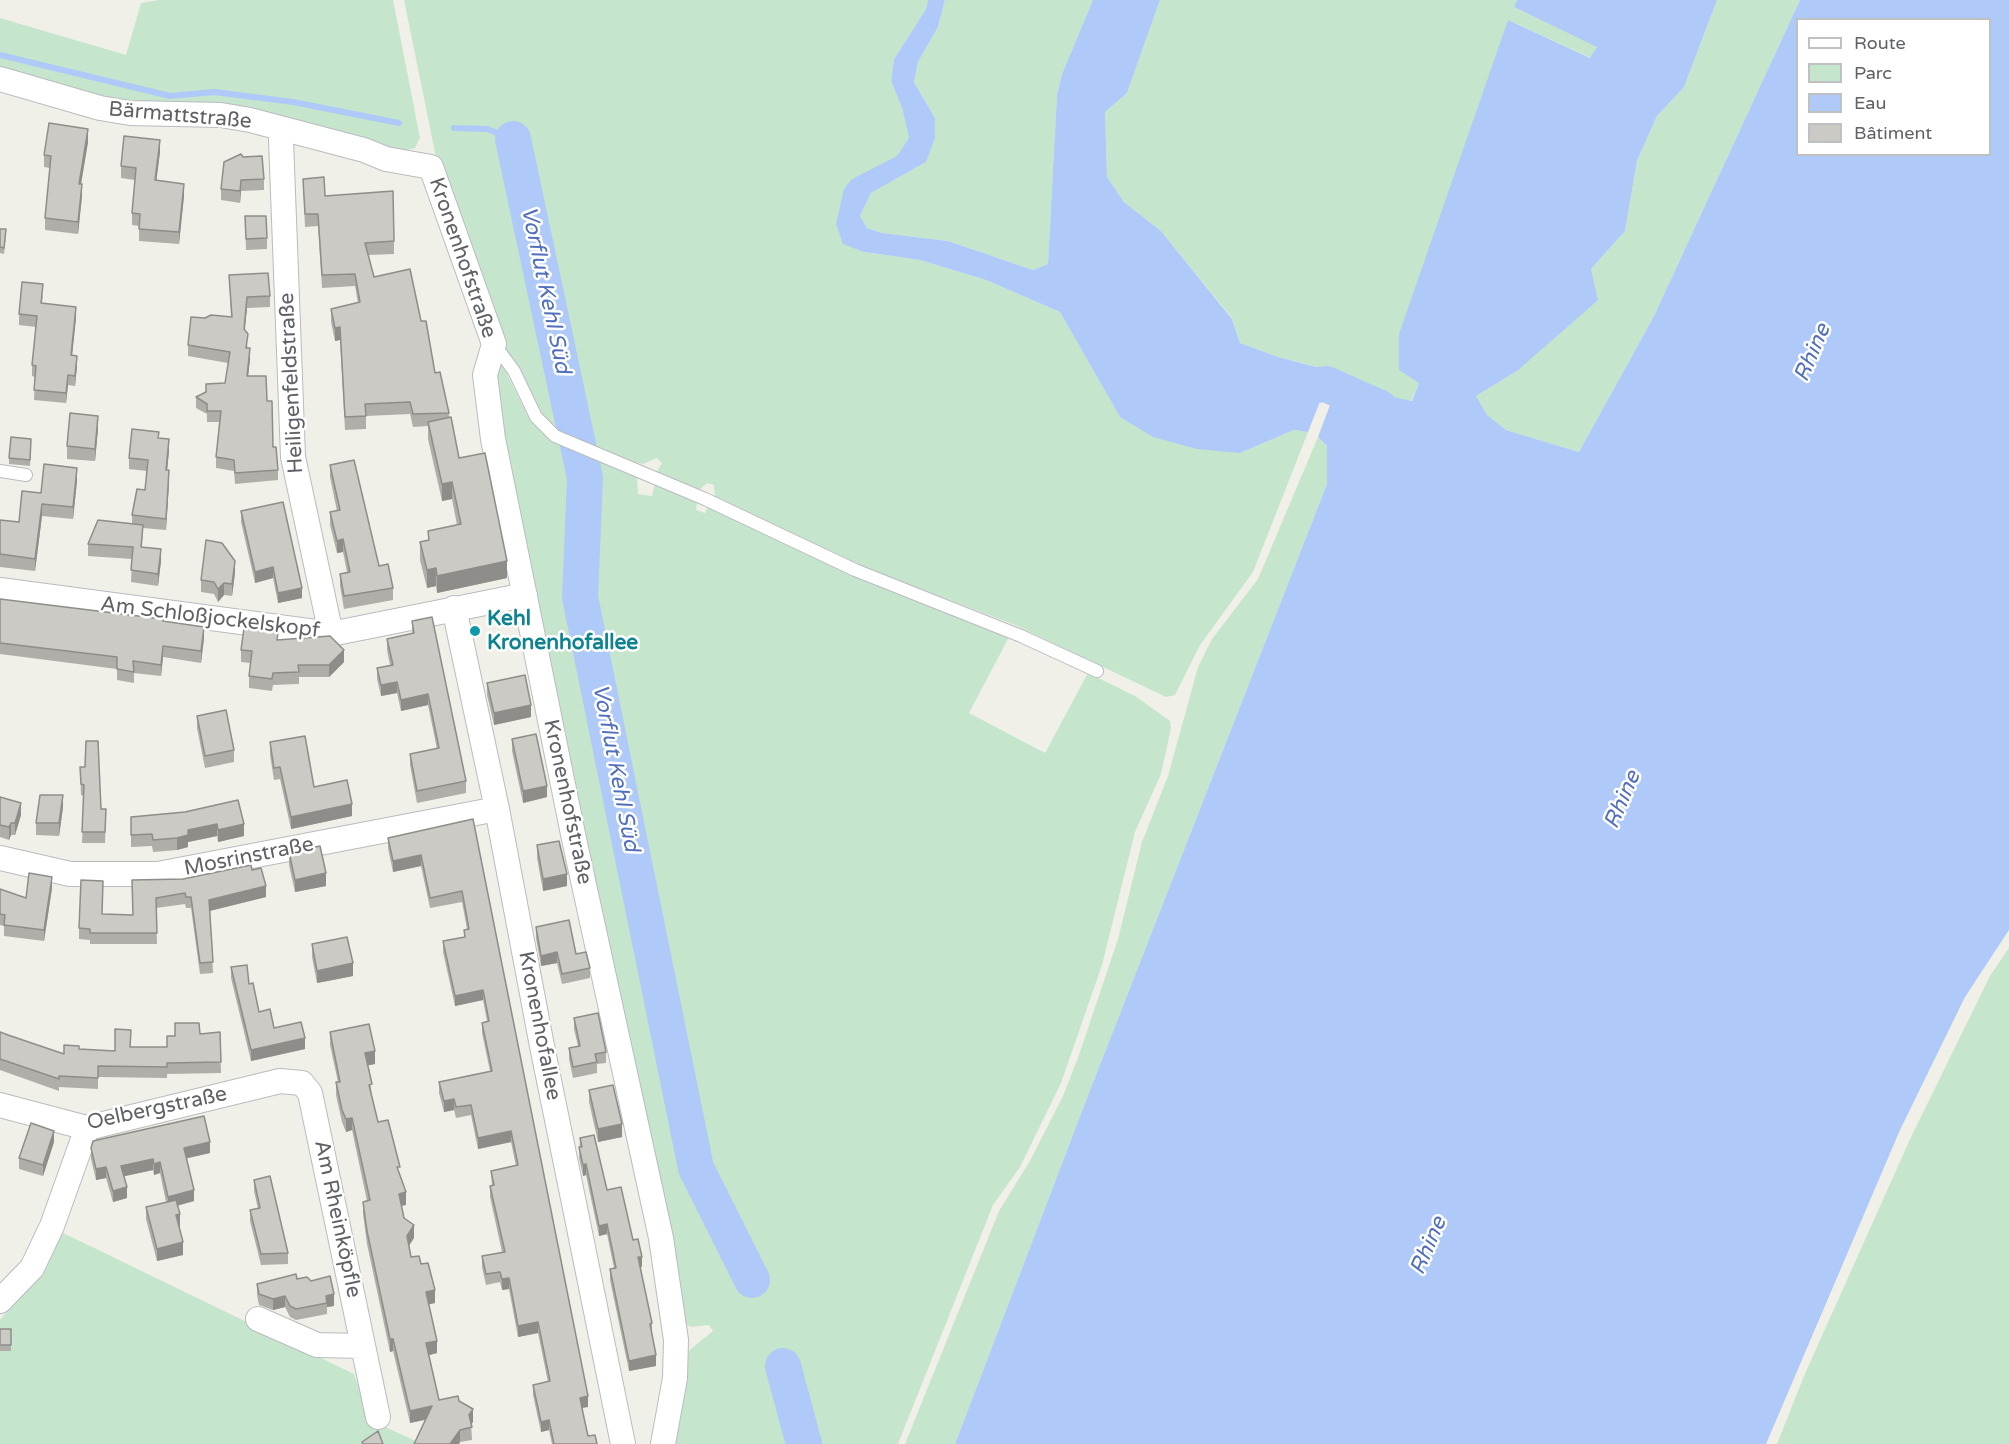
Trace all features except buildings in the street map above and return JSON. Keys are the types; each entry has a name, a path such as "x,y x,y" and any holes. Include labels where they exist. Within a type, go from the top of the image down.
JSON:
{"street":[{"name":"Bärmattstraße","path":"0,79 100,108 130,113 221,115 364,150 386,159 430,167"},
{"name":"Heiligenfeldstraße","path":"283,129 281,151 293,458 331,634"},
{"name":"Kronenhofstraße","path":"430,167 494,344 485,375 493,440 574,839 662,1238 676,1340 675,1378 663,1444"},
{"name":"Am Schloßjockelskopf","path":"0,590 331,634 525,595"},
{"name":"Kronenhofallee","path":"454,608 497,809 542,1046 623,1444"},
{"name":"Mosrinstraße","path":"0,858 70,874 158,874 497,809"},
{"name":"Oelbergstraße","path":"0,1105 87,1128 280,1081 302,1083 310,1093"},
{"name":"Am Rheinköpfle","path":"310,1093 378,1417"},
{"path":"0,1301 32,1268 52,1226 87,1128"},
{"path":"258,1319 317,1345 363,1346"}],"lane":[{"path":"494,344 514,371 536,417 555,436 566,442 705,499 855,570 1021,636 1097,671"},
{"path":"0,471 26,475"}],"green space":[{"path":"159,0 393,0 420,138 415,148 399,152 126,104 0,72 0,18 126,55 141,3"},
{"path":"404,0 928,0 926,9 894,59 891,81 902,108 909,138 898,156 852,179 864,252 920,260 986,280 1060,312 1120,417 1240,453 1294,430 1308,432 1253,572 1200,645 1175,695 1166,697 1015,625 876,572 715,498 714,485 707,483 698,491 659,475 657,472 662,463 657,458 643,464 629,461 637,478 638,494 652,496 655,484 697,502 696,510 705,513 708,506 864,581 1009,637 969,713 1045,753 1088,673 1135,696 1170,721 1171,728 1161,774 1135,832 1102,965 1061,1083 1020,1167 993,1205 898,1444 672,1444 686,1353 713,1331 709,1325 691,1327 682,1322 498,440 489,381 497,362 503,366 528,417 543,433 558,443 513,358 499,341 438,167"},
{"path":"945,0 1093,0 1062,74 1057,94 1048,264 1033,270 948,241 882,233 867,228 860,216 871,193 926,162 935,118 914,82 918,62 938,27"},
{"path":"1160,0 1517,0 1514,7 1597,46 1591,58 1508,20 1419,383 1411,401 1361,390 1342,373 1278,357 1240,343 1232,318 1161,231 1124,202 1107,177 1105,112 1127,93"},
{"path":"1717,0 1800,0 1654,316 1579,452 1506,430 1487,415 1476,396 1517,371 1591,269 1625,231 1637,161 1657,116 1684,87"},
{"path":"1318,437 1327,446 1327,484 1087,1098 955,1444 905,1444 999,1211 1030,1161 1063,1096 1079,1055 1118,939 1142,842 1168,776 1198,667 1212,639 1258,579"},
{"path":"2009,948 2009,1444 1777,1444 1804,1376 1911,1137 1990,976"},
{"path":"57,1230 354,1374 370,1420 422,1444 0,1444 0,1320 31,1282"}],"water":[{"path":"928,0 945,0 938,27 918,62 914,82 935,118 935,138 926,162 871,193 860,216 867,228 882,233 948,241 1033,270 1048,264 1057,94 1062,74 1093,0 1160,0 1127,93 1105,112 1107,177 1124,202 1161,231 1232,319 1240,343 1278,357 1332,371 1308,432 1294,430 1240,453 1197,449 1153,437 1120,417 1060,312 986,280 920,260 864,252 843,244 836,224 844,189 852,179 897,156 909,138 902,108 891,81 894,59 926,9"},
{"name":"Rhine","path":"1517,0 1717,0 1684,87 1657,116 1637,161 1625,231 1591,269 1598,300 1517,371 1476,396 1487,415 1506,430 1579,452 1654,316 1800,0 2009,0 2009,930 1965,997 1900,1130 1766,1444 955,1444 1087,1098 1327,484 1327,446 1318,437 1342,373 1361,390 1412,401 1419,383 1399,370 1399,334 1508,20 1590,58 1597,47 1514,7"}],"waterway":[{"path":"0,55 170,96 214,92 293,102 399,123"},
{"path":"454,128 487,129 513,139"},
{"name":"Vorflut Kehl Süd","path":"513,139 585,478 580,597 696,1168 752,1280"},
{"path":"1279,390 1326,384 1380,408"},
{"name":"Vorflut Kehl Süd","path":"783,1366 804,1444"}],"place":[{"name":"Kehl Kronenhofallee","path":"475,631"}]}
